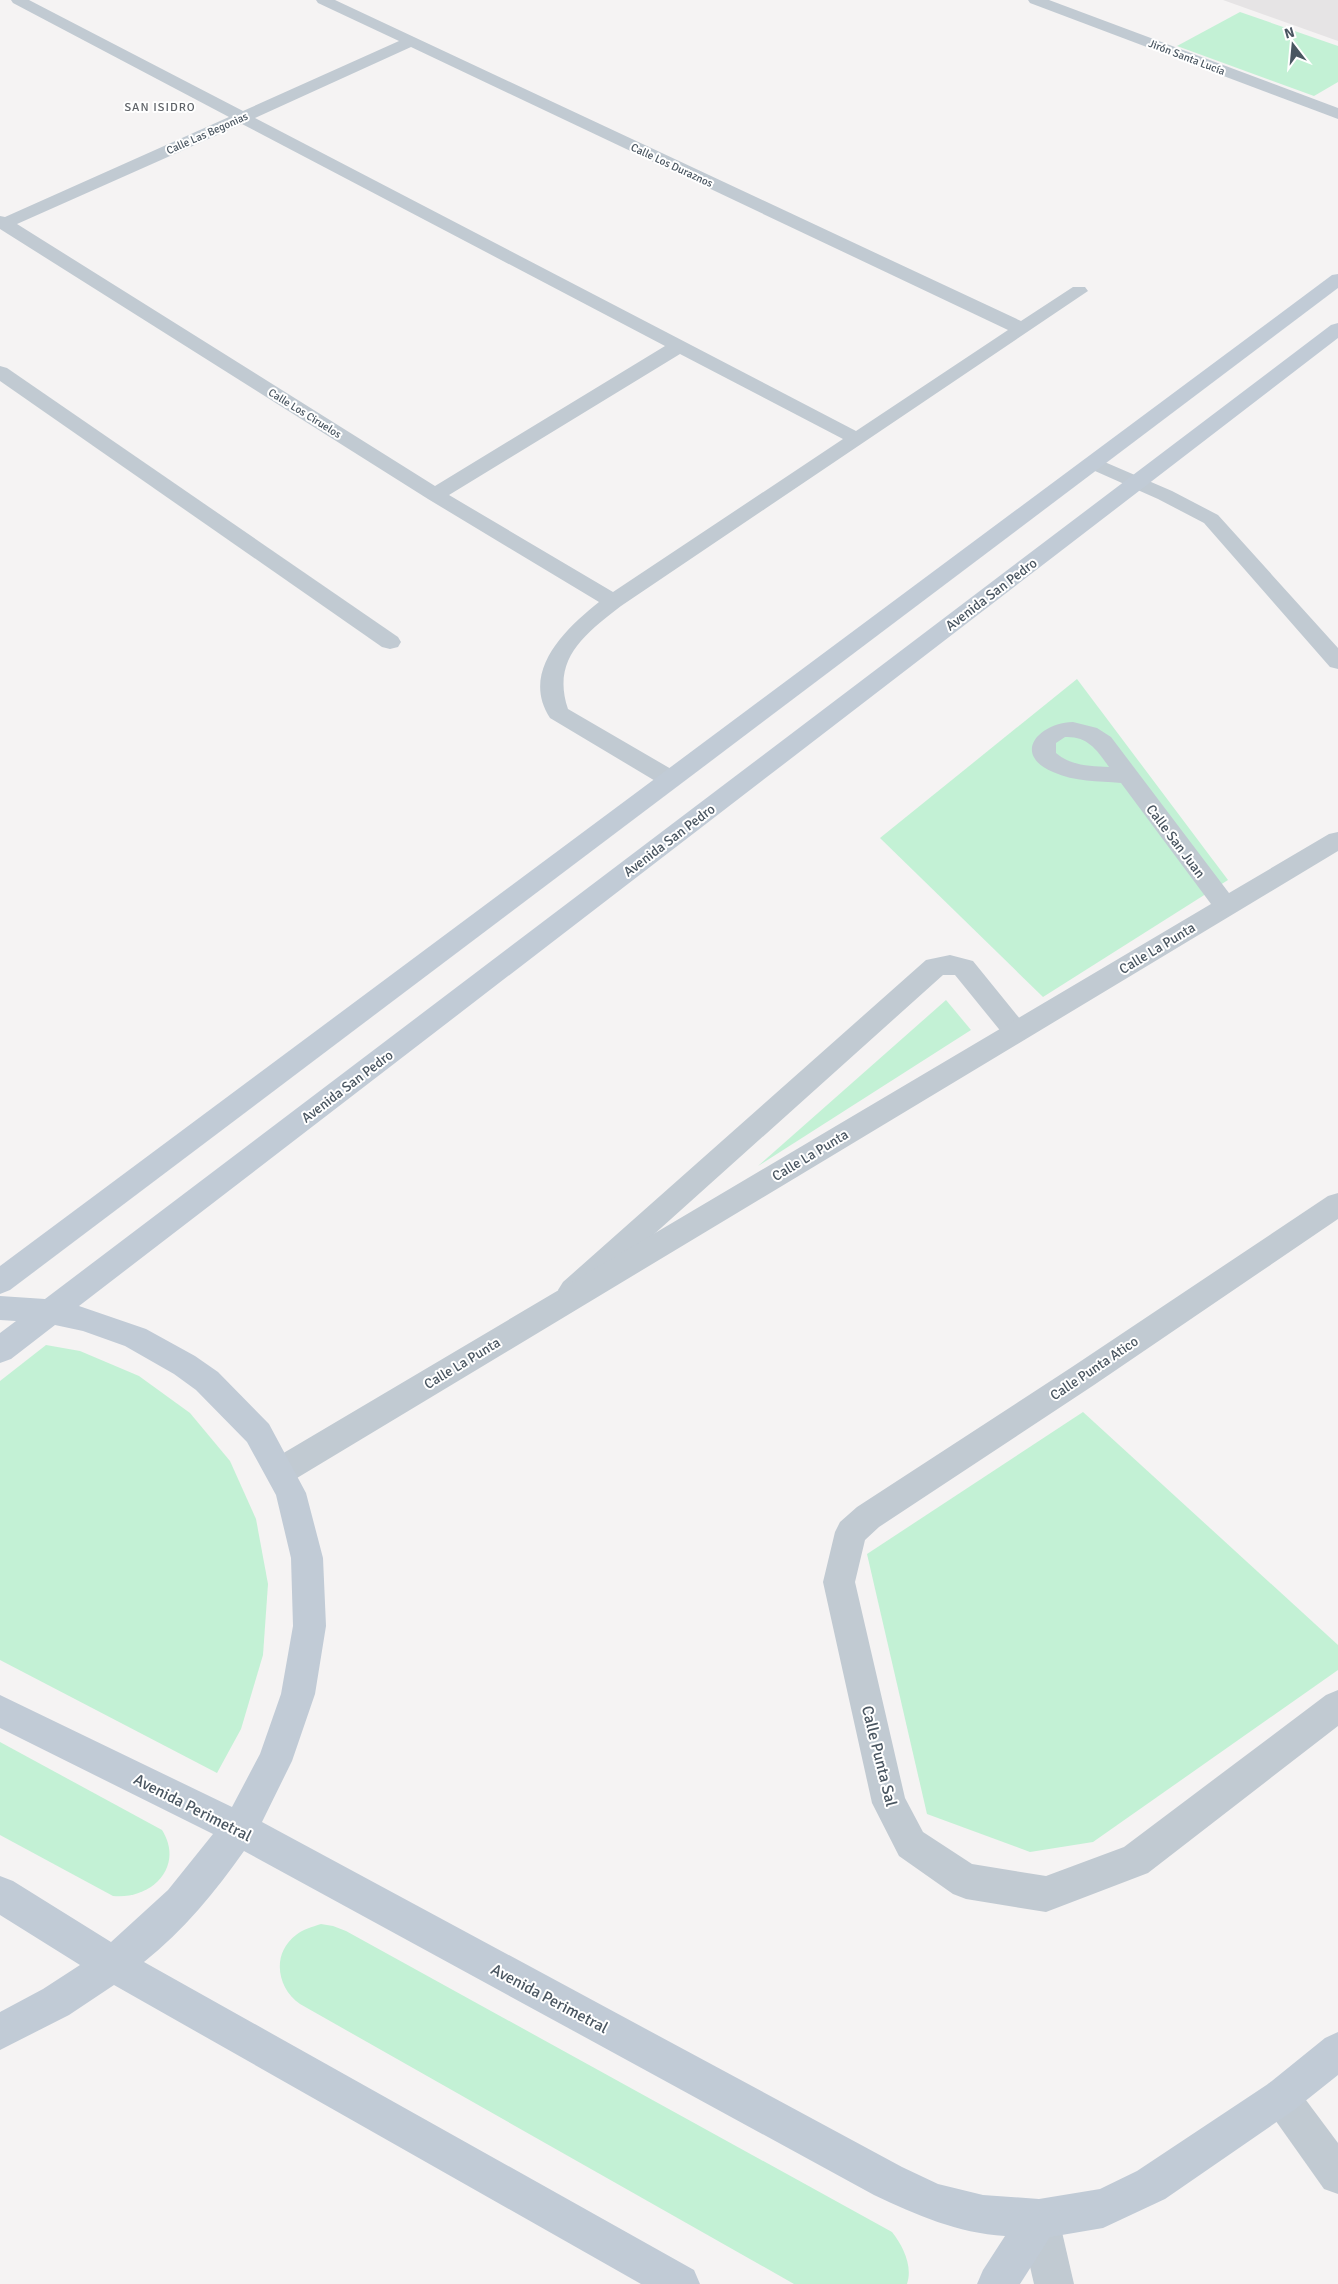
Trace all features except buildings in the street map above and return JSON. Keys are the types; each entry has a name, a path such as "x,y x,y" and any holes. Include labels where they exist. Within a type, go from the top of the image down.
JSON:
{"street":[{"path":"18,0 857,439"},
{"name":"Calle Los Duraznos","path":"323,0 1022,329"},
{"name":"Jirón Santa Lucía","path":"1035,0 1338,114"},
{"name":"Calle Las Begonias","path":"2,222 410,42"},
{"name":"Calle Los Ciruelos","path":"2,222 435,495 613,601"},
{"path":"0,1282 1338,279"},
{"path":"670,779 558,713 551,687 556,665 573,634 613,601 1079,291"},
{"name":"Avenida San Pedro","path":"0,1350 1338,329"},
{"path":"435,495 679,346"},
{"path":"0,372 390,642"},
{"path":"1092,463 1166,495 1211,519 1338,662"},
{"name":"Calle San Juan","path":"1127,776 1226,907"},
{"name":"Calle La Punta","path":"281,1471 1338,840"},
{"path":"552,1309 935,967 950,964 964,968 1016,1032"},
{"name":"Calle Punta Atico","path":"851,1532 868,1517 1083,1376 1338,1204"},
{"path":"0,1308 50,1312 100,1324 136,1337 187,1364 224,1394 255,1430 281,1471 298,1514 308,1561 312,1612 306,1666 292,1720 276,1759 239,1829 203,1879 160,1924 112,1964 36,2015 0,2031"},
{"name":"Calle Punta Sal","path":"851,1532 839,1582 889,1803 912,1844 966,1881 1046,1894 1135,1860 1338,1706"},
{"name":"Avenida Perimetral","path":"0,1710 239,1829 888,2181 934,2203 983,2215 1040,2219 1103,2208 1151,2185 1281,2097 1338,2051"},
{"path":"0,1894 112,1964 680,2284"},
{"path":"1281,2097 1338,2175"},
{"path":"997,2284 1040,2219"},
{"path":"1040,2219 1054,2284"}],"shaded area":[{"path":"1223,0 1338,0 1338,41"}],"green space":[{"path":"1240,12 1338,46 1338,82 1314,96 1177,46"},
{"path":"1077,679 1228,880 1043,997 880,838"},
{"path":"946,1000 971,1030 758,1166"},
{"path":"46,1345 80,1351 139,1376 190,1413 230,1461 256,1519 268,1584 263,1655 241,1729 217,1773 0,1660 0,1381"},
{"path":"1083,1412 1338,1645 1338,1670 1093,1842 1030,1852 927,1814 867,1554"},
{"path":"0,1742 162,1830 168,1844 169,1856 167,1868 160,1878 151,1887 140,1893 127,1896 113,1896 0,1835"},
{"path":"321,1924 346,1931 892,2232 906,2256 909,2270 907,2284 794,2284 300,2004 286,1989 280,1971 280,1961 288,1943 296,1935"}],"district":[{"name":"SAN ISIDRO","path":"160,107"}]}
